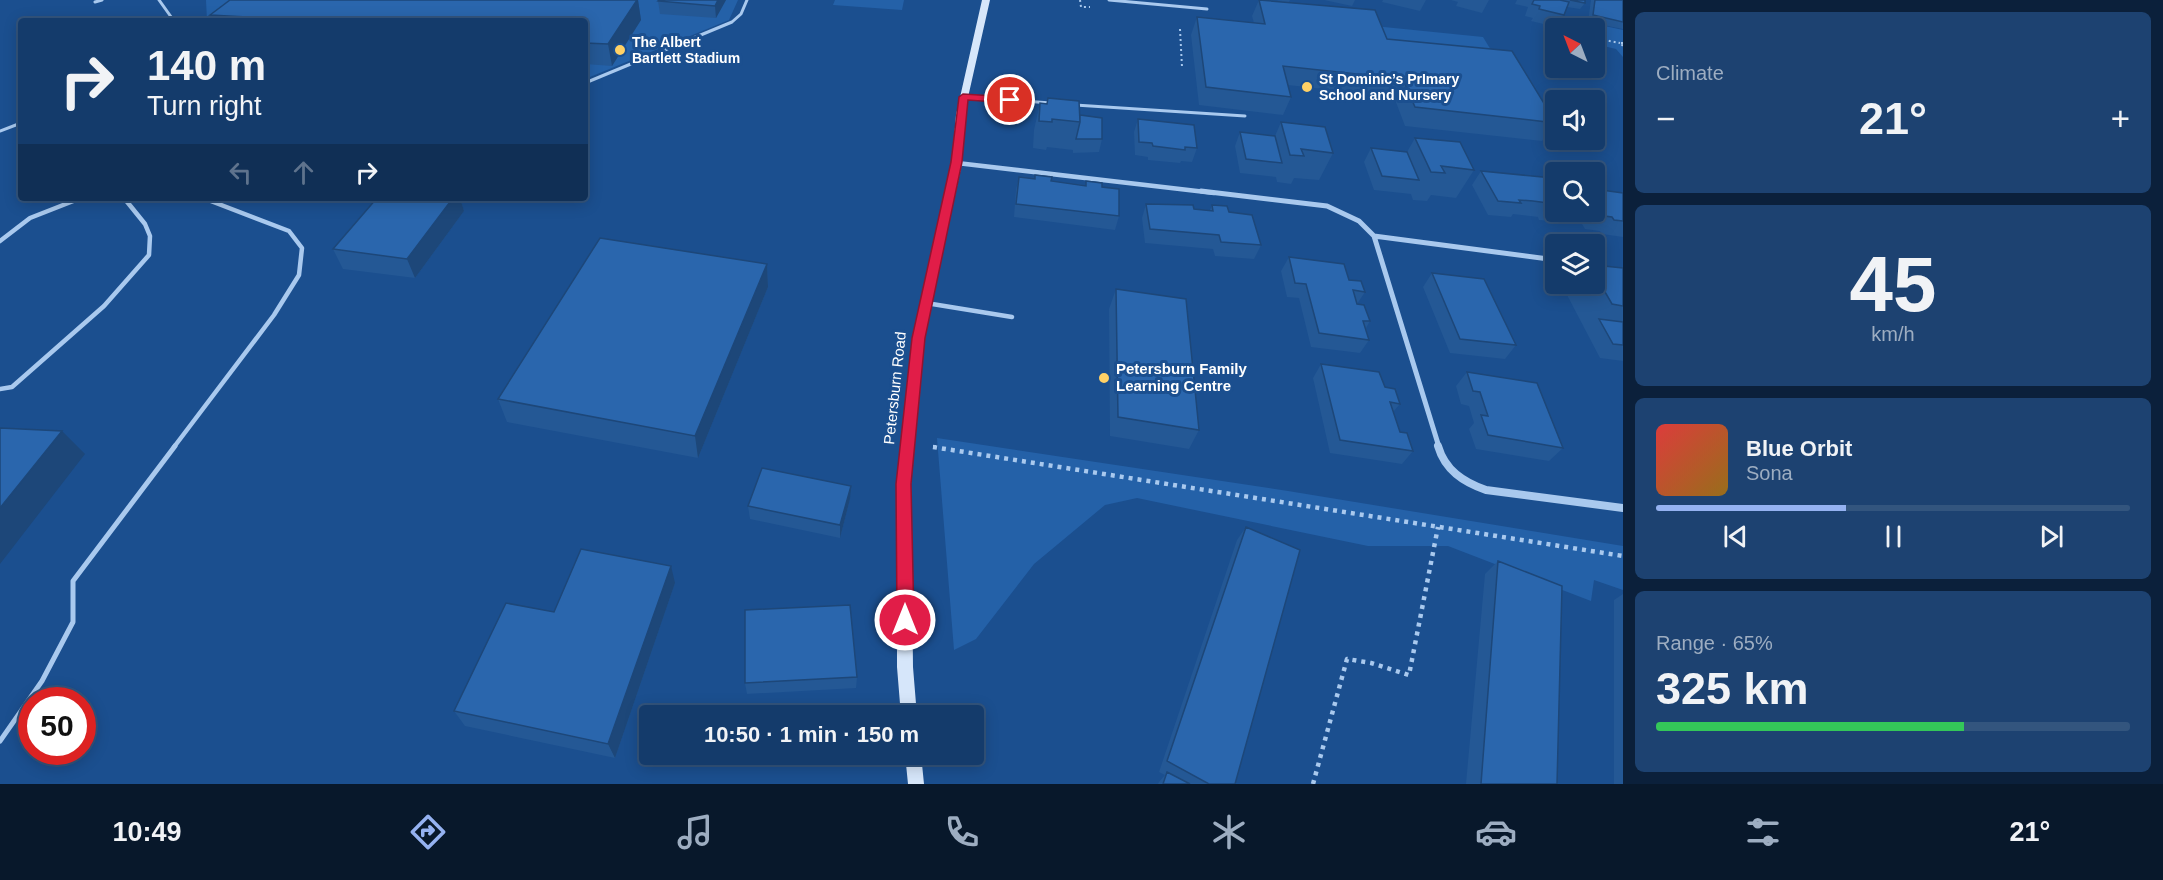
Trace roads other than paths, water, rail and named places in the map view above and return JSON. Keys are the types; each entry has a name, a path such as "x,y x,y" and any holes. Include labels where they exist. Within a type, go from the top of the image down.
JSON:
{"main road":[{"name":"Petersburn Road","path":"908,705 905,667 904,484 918,338 957,162 963,97 986,0"},
{"path":"914,765 916,784"}],"street":[{"path":"957,162 1327,206 1356,218 1368,227 1374,237 1443,462 1468,484 1486,490 1623,508"},
{"path":"1374,237 1545,259"}],"lane":[{"path":"95,2 102,0"},
{"path":"159,0 172,18"},
{"path":"588,82 732,22 741,14 747,0"},
{"path":"1109,0 1207,9"},
{"path":"963,97 1057,104"},
{"path":"1069,104 1245,116"},
{"path":"0,131 18,124"},
{"path":"0,241 30,218 73,201"},
{"path":"0,389 12,387 104,306 149,255 150,236 145,224 126,201"},
{"path":"0,741 42,681 73,622 73,581 274,315 299,275 302,248 289,231 211,201"},
{"path":"925,303 1012,317"}],"place":[{"name":"The Albert Bartlett Stadium","path":"620,50"},
{"name":"St Dominic’s PrImary School and Nursery","path":"1307,87"},
{"name":"Petersburn Family Learning Centre","path":"1104,378"}]}
